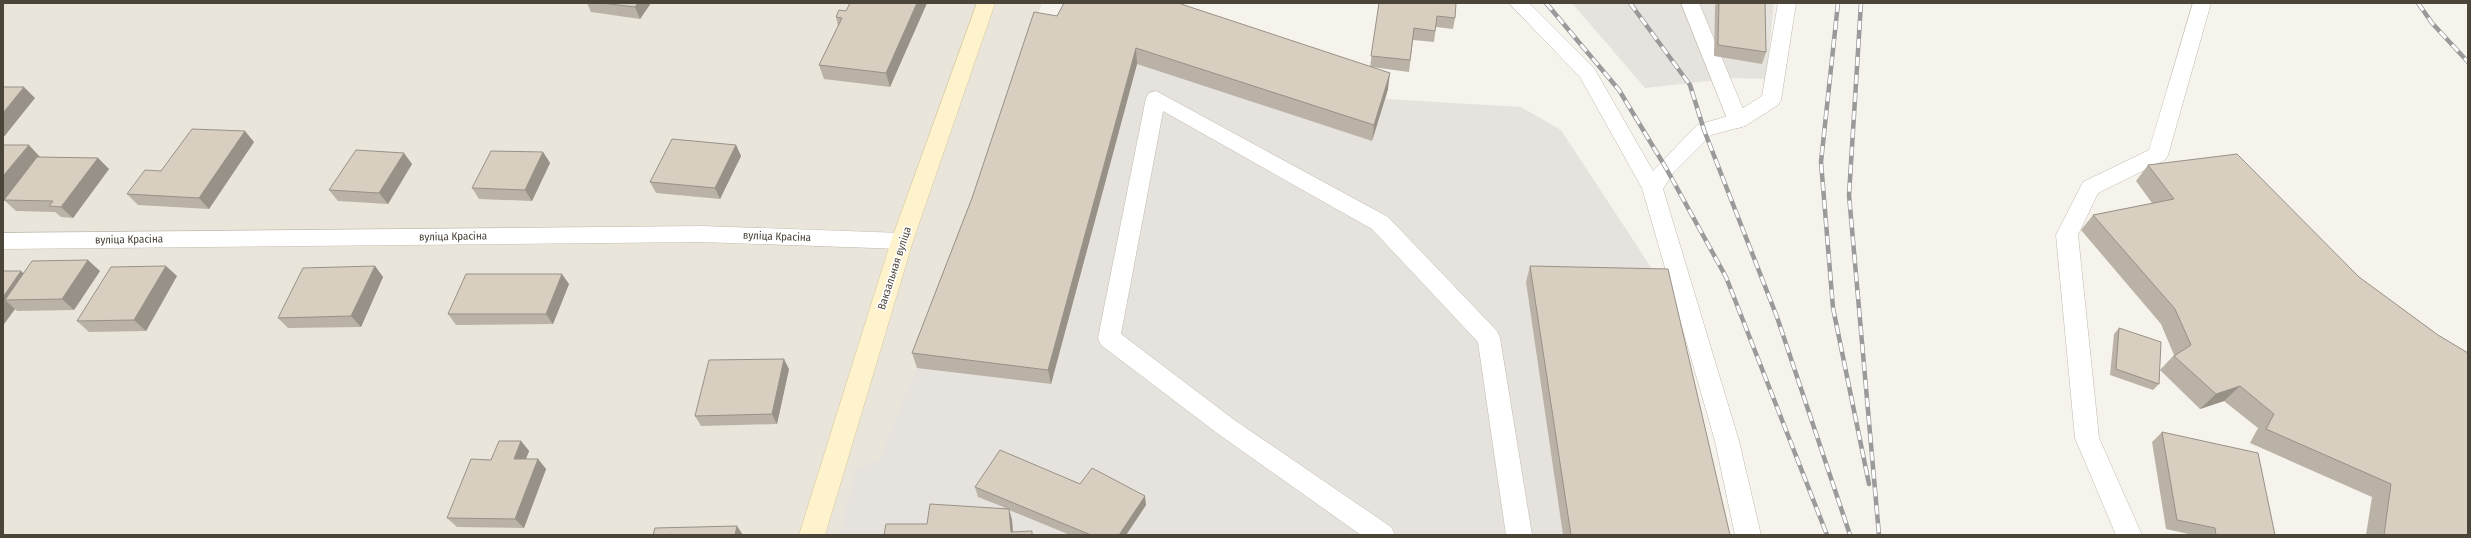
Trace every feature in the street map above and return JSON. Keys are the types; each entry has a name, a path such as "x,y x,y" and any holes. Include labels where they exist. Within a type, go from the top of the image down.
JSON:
{"main road":[{"name":"Вакзальная вуліца","path":"812,535 902,241 986,3"}],"street":[{"path":"1518,3 1587,73 1652,188 1727,441 1748,535"},
{"path":"1690,3 1738,121"},
{"path":"1652,188 1666,168 1704,130 1738,121 1771,100 1787,3"},
{"path":"2129,535 2086,438 2067,235 2090,188 2158,155 2202,3"},
{"path":"1382,535 1225,426 1109,338 1156,98 1380,223 1489,338 1520,535"},
{"name":"вуліца Красіна","path":"3,241 702,234 902,241"}],"shaded area":[{"path":"3,3 1042,3 873,535 3,535"},
{"path":"1075,3 1388,89 1386,99 1521,107 1561,130 1662,284 1718,535 839,535 857,467 878,462 917,368 1037,28 1059,32"},
{"path":"1572,3 1774,3 1766,79 1736,78 1645,88"}],"building":[{"path":"601,3 638,3 635,7"},
{"path":"850,3 917,3 886,73 819,65 842,18 836,17 839,10 846,11"},
{"path":"1064,3 1178,3 1390,73 1374,125 1136,48 1048,370 912,353 972,198 1034,12 1057,16"},
{"path":"1379,3 1456,3 1455,18 1437,16 1435,31 1414,28 1410,60 1371,56"},
{"path":"1719,3 1765,3 1766,52 1718,45"},
{"path":"3,87 24,87 3,113"},
{"path":"192,129 245,131 199,198 127,194 145,170 161,171"},
{"path":"672,139 736,145 715,188 650,182"},
{"path":"3,145 29,145 3,176"},
{"path":"356,150 404,153 379,193 329,190"},
{"path":"491,151 543,152 525,190 472,188"},
{"path":"2237,154 2359,277 2438,335 2468,353 2468,535 2384,535 2391,484 2266,429 2274,414 2240,386 2216,394 2174,356 2191,345 2175,309 2093,215 2174,199 2148,165"},
{"path":"37,157 98,158 61,207 49,206 53,201 4,200"},
{"path":"88,260 62,299 5,300 32,261"},
{"path":"166,266 134,320 77,321 111,267"},
{"path":"375,266 351,316 278,318 303,268"},
{"path":"1530,266 1668,269 1730,535 1571,535"},
{"path":"3,271 21,271 3,297"},
{"path":"466,274 562,274 546,314 448,314"},
{"path":"2119,328 2161,342 2159,384 2116,369"},
{"path":"784,359 772,414 695,416 709,360"},
{"path":"2162,432 2258,453 2275,535 2216,535 2215,528 2177,520"},
{"path":"499,441 521,441 514,459 538,459 515,519 447,518 471,459 491,460"},
{"path":"1000,450 1080,484 1092,468 1145,496 1119,535 1091,535 975,487"},
{"path":"930,504 1009,509 1011,532 1032,531 1032,535 884,535 886,524 927,524"},
{"path":"737,526 735,535 653,535 655,528"}],"railway":[{"path":"1546,3 1619,90 1666,168 1726,277 1827,535"},
{"path":"1630,3 1690,85 1704,130 1777,317 1850,535"},
{"path":"1838,3 1821,162 1833,308 1869,484"},
{"path":"1861,3 1849,195 1879,535"},
{"path":"2418,3 2432,23 2468,62"}]}
